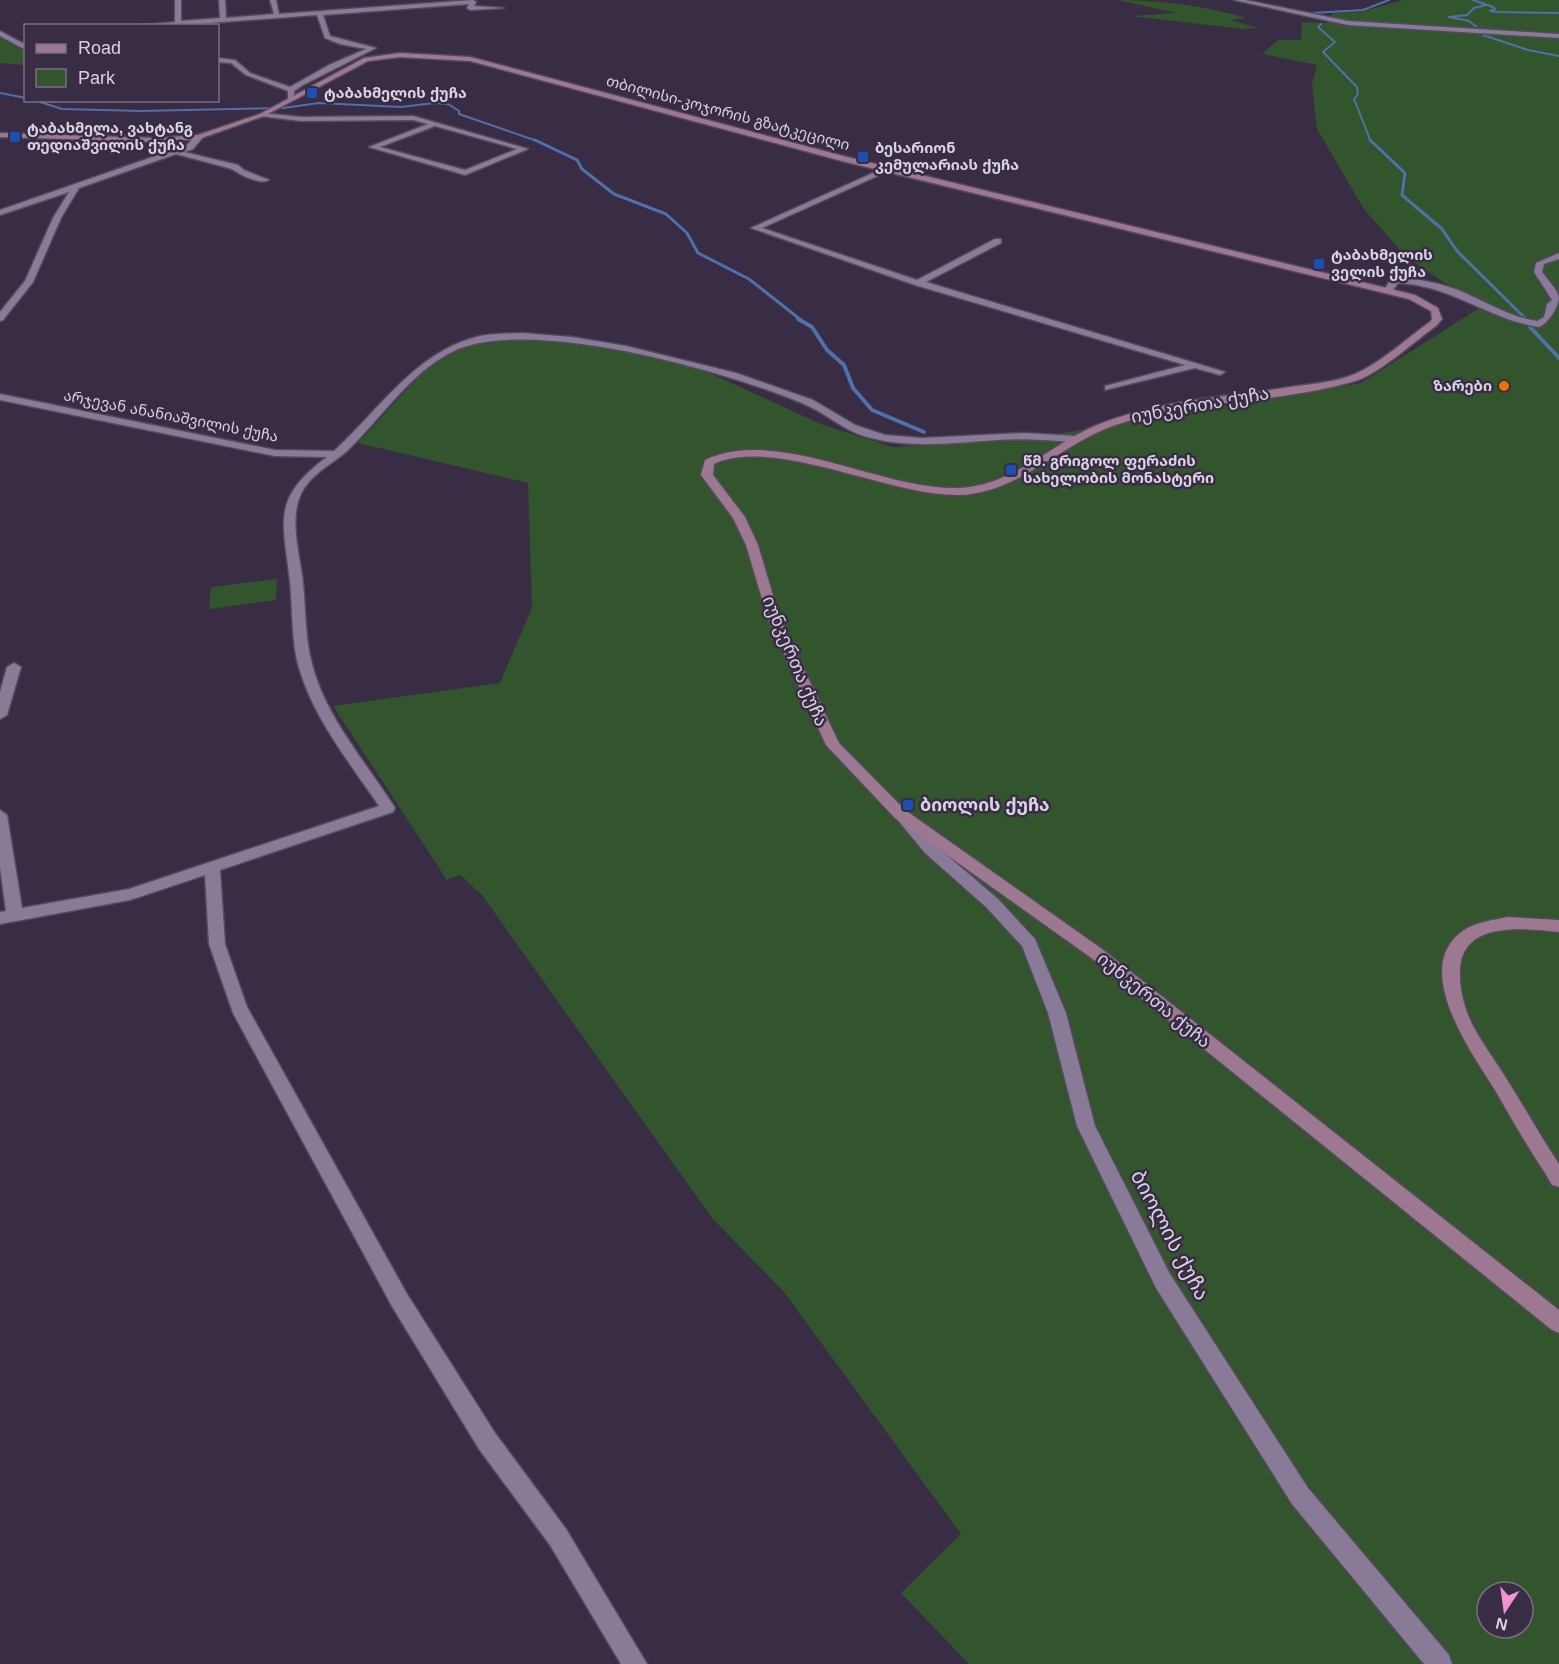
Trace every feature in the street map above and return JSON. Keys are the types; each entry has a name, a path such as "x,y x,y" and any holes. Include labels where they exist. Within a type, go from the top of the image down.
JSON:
{"main road":[{"name":"თბილისი-კოჯორის გზატკეცილი","path":"0,135 156,140 199,137 262,115 291,95 347,67 376,57 412,55 471,59 889,169 1388,291"},
{"name":"იუნკერთა ქუჩა","path":"1388,291 1426,303 1435,310 1437,320 1362,374 1322,384 1162,409 1111,423 1076,439 1011,477 989,487 969,491 908,486 754,452 715,456 709,462 707,475 739,517 752,545 774,620 832,745 900,814 1096,953 1559,1323"},
{"path":"1559,926 1506,921 1479,928 1459,943 1452,956 1451,971 1461,1018 1559,1179"}],"street":[{"path":"178,0 178,23"},
{"path":"222,0 223,19"},
{"path":"273,0 277,16"},
{"path":"1237,0 1348,23 1559,36"},
{"path":"165,24 473,2 470,8 501,8"},
{"path":"219,60 233,61 248,74 291,95 338,61 373,48 342,43 327,37 320,12"},
{"path":"0,33 19,33"},
{"path":"0,33 24,47"},
{"path":"262,115 302,119 413,118 435,124 524,149 465,173 373,147 435,124"},
{"path":"0,213 190,147 199,137"},
{"path":"176,152 235,167 242,172 265,180"},
{"path":"889,169 755,228 918,283 1191,366 1220,372"},
{"path":"0,318 29,282 60,212 74,187 80,184"},
{"path":"918,283 998,241"},
{"path":"1388,291 1395,280 1429,285 1460,294 1503,316 1539,324 1548,318 1552,304 1558,300 1538,272 1540,263 1559,256"},
{"path":"0,815 8,917 130,894 212,869 388,808 345,745 306,668 291,548 291,512 299,488 317,469 337,454 425,367 448,349 466,341 513,336 651,353 692,362 811,403 842,424 867,434 892,440 966,441 1016,436 1076,439"},
{"path":"1109,388 1191,366"},
{"name":"არჯევან ანანიაშვილის ქუჩა","path":"0,397 275,453 337,454"},
{"path":"0,715 14,666"},
{"name":"ბიოლის ქუჩა","path":"900,814 930,849 992,903 1029,943 1057,1013 1086,1126 1163,1281 1300,1496 1440,1664"},
{"path":"212,869 217,944 239,1008 400,1301 488,1441 558,1537 634,1664"}],"green space":[{"path":"1117,0 1150,1 1215,10 1247,18 1230,20 1258,28 1243,29 1131,16 1177,13"},
{"path":"1403,0 1559,0 1559,1664 969,1664 901,1593 961,1534 784,1292 712,1218 482,895 460,875 447,880 333,706 500,683 532,607 528,483 358,443 427,367 450,350 469,342 512,337 607,347 690,364 823,425 893,447 1039,437 1361,383 1481,307 1406,257 1364,209 1317,129 1312,84 1317,65 1262,54 1278,40 1301,40 1302,22 1328,23 1332,13 1360,12"},
{"path":"0,37 24,49 24,65 0,63"},
{"path":"277,579 276,600 209,609 211,587"}],"waterway":[{"path":"1312,13 1363,10 1389,0"},
{"path":"1473,0 1495,9 1490,11 1559,13"},
{"path":"1477,27 1469,21 1449,17 1467,15 1474,8 1486,5"},
{"path":"1321,24 1318,27 1335,42 1323,52 1357,87 1358,94 1354,99 1370,140"},
{"path":"1483,35 1528,50 1559,56"},
{"path":"0,93 24,98"},
{"path":"40,102 62,109 141,111 283,108 319,103 401,107 434,103 448,104 459,111 459,114 537,141"},
{"path":"1370,140 1405,173 1402,195 1442,229 1457,251 1527,320"},
{"path":"537,141 577,160 582,169 614,194 666,214 687,233 698,253 749,279 801,320"},
{"path":"798,319 812,327 827,350 844,365 853,388 872,410 924,432"},
{"path":"1530,327 1559,358"}],"place":[{"name":"ტაბახმელის ქუჩა","path":"312,93"},
{"name":"ტაბახმელა, ვახტანგ თედიაშვილის ქუჩა","path":"15,137"},
{"name":"ბესარიონ კემულარიას ქუჩა","path":"863,157"},
{"name":"ტაბახმელის ველის ქუჩა","path":"1319,264"},
{"name":"ზარები","path":"1504,386"},
{"name":"წმ. გრიგოლ ფერაძის სახელობის მონასტერი","path":"1011,470"},
{"name":"ბიოლის ქუჩა","path":"908,805"}]}
